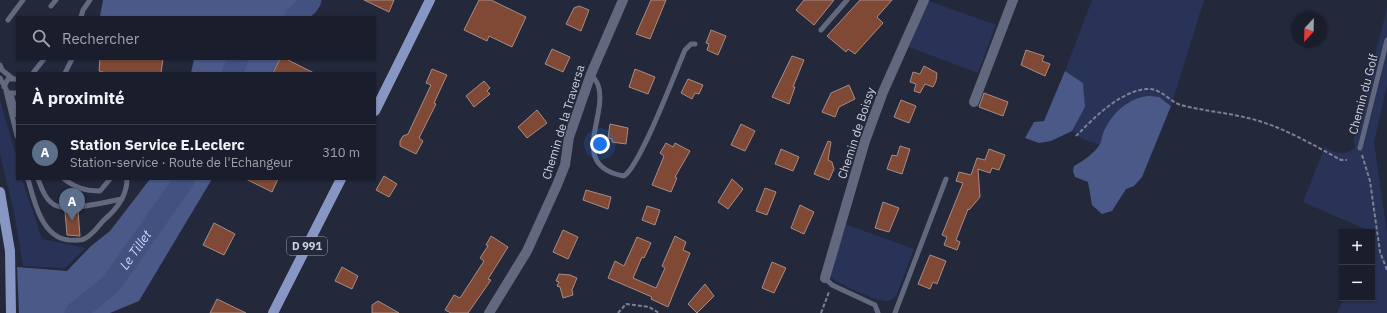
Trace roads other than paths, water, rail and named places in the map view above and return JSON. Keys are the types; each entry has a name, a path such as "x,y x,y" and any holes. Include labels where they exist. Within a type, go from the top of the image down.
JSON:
{"main road":[{"path":"376,109 430,0"},
{"name":"D 991","path":"273,313 340,180"},
{"path":"0,192 10,250 11,313"}],"street":[{"name":"Chemin de la Traversa","path":"489,313 527,251 558,185 566,165 569,137 591,74 622,0"},
{"name":"Chemin de Boissy","path":"828,282 865,141 882,92 924,0"},
{"path":"974,102 1013,0"}],"lane":[{"path":"8,20 23,0"},
{"path":"51,6 56,0"},
{"path":"78,16 90,0"},
{"path":"821,30 847,0"},
{"path":"81,16 83,10"},
{"name":"Chemin du Golf","path":"1360,148 1387,40"},
{"path":"591,74 598,86 599,101 592,145 596,159 606,170 624,176 630,172 647,138 685,50 691,44 695,44"},
{"path":"34,72 43,60"},
{"path":"66,72 72,60"},
{"path":"0,65 2,70 15,78"},
{"path":"0,78 12,93 16,125"},
{"path":"15,78 6,81 12,93 16,111"},
{"path":"895,313 946,179"},
{"path":"28,180 40,216 51,231 62,240 83,240 89,236 117,207 127,188 127,180"},
{"path":"39,180 49,200 58,206 78,207 122,198"},
{"path":"65,180 74,187 86,191 100,191 109,180"},
{"path":"828,282 875,305 878,313"}],"waterway":[{"name":"Le Tillet","path":"296,16 308,5 311,0"},
{"name":"Le Tillet","path":"232,72 238,60"},
{"name":"Le Tillet","path":"75,313 111,284 184,180"}],"place":[{"name":"Station Service E.Leclerc","path":"72,221"}]}
